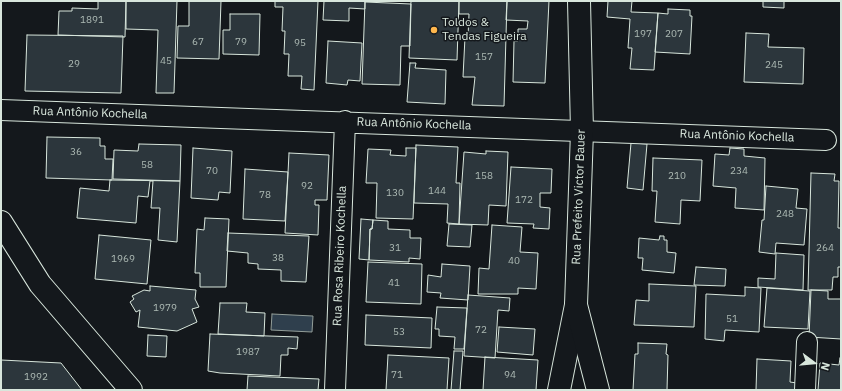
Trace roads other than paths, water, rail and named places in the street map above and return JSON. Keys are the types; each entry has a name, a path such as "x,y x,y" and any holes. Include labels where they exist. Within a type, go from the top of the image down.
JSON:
{"main road":[{"name":"Rua Prefeito Victor Bauer","path":"579,1 582,131 576,305 598,390"},
{"path":"1,222 40,284 130,390"},
{"path":"559,390 576,305"}],"street":[{"name":"Rua Antônio Kochella","path":"1,110 345,121 826,140"},
{"name":"Rua Rosa Ribeiro Kochella","path":"335,390 345,121"},
{"path":"805,390 807,342"}],"water":[{"path":"272,314 313,316 312,332 271,330"}],"place":[{"name":"Toldos & Tendas Figueira","path":"434,30"}]}
